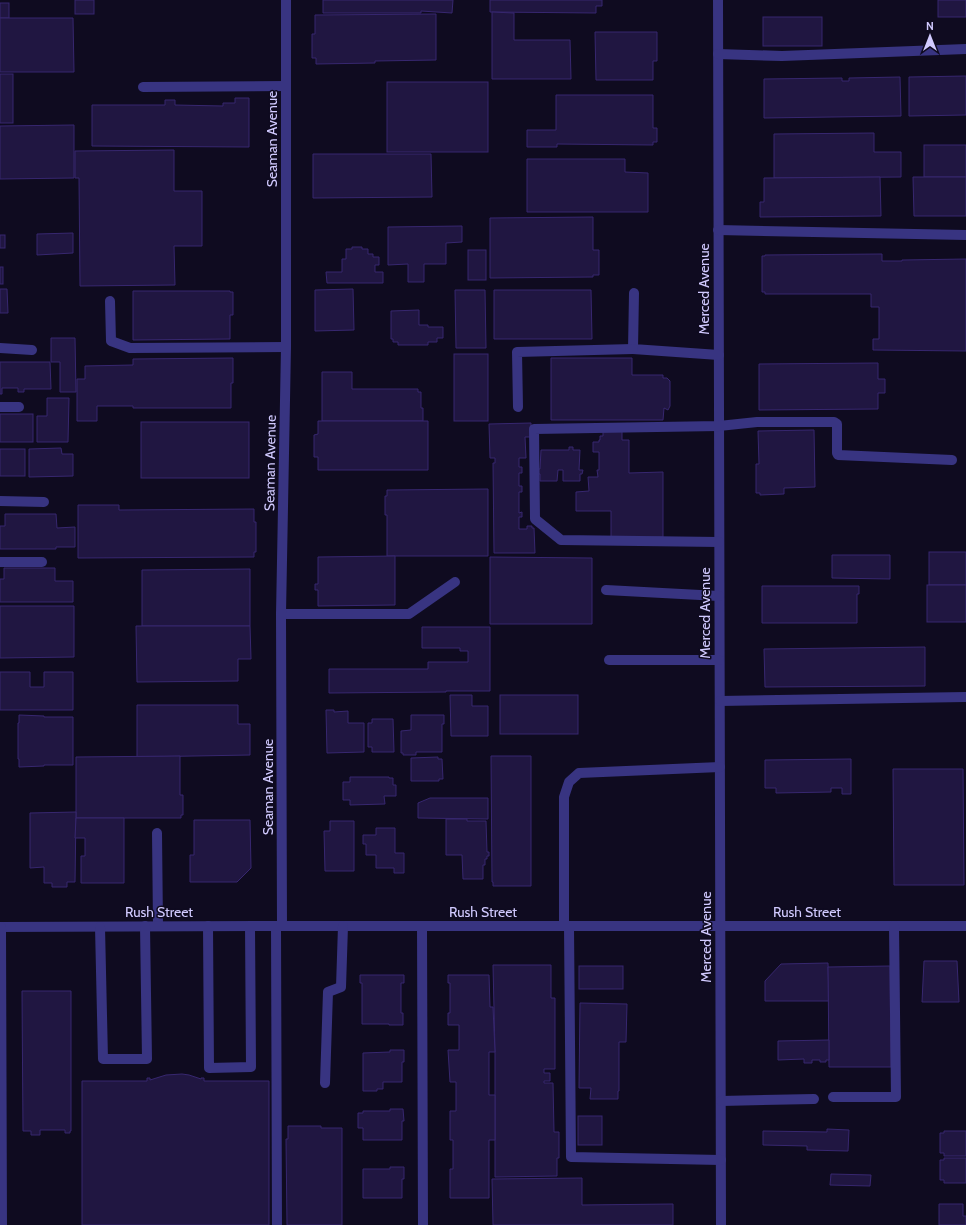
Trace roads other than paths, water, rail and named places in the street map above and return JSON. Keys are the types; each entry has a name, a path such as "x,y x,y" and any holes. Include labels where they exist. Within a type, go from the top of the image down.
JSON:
{"street":[{"name":"Seaman Avenue","path":"277,1225 281,614 286,346 286,0"},
{"name":"Merced Avenue","path":"718,0 721,1225"},
{"path":"718,54 782,56 966,49"},
{"path":"143,87 286,86"},
{"path":"718,230 966,236"},
{"path":"633,349 634,293"},
{"path":"110,301 111,341 130,348 286,346"},
{"path":"0,348 32,350"},
{"path":"518,407 517,352 633,349 719,355"},
{"path":"0,407 19,407"},
{"path":"719,542 561,540 535,519 535,428 719,426 757,422 834,422 836,424 838,455 952,460"},
{"path":"0,502 44,502"},
{"path":"0,562 42,562"},
{"path":"281,614 409,614 455,582"},
{"path":"606,590 719,596"},
{"path":"609,660 719,660"},
{"path":"720,701 966,697"},
{"path":"720,767 579,773 569,782 564,797 571,1157 721,1160"},
{"path":"158,833 158,926"},
{"path":"100,927 102,1059 147,1059 145,926"},
{"name":"Rush Street","path":"1,928 145,926 966,926"},
{"path":"208,926 209,1068 251,1067 250,926"},
{"path":"325,1082 328,992 341,987 343,926"},
{"path":"422,926 423,1225"},
{"path":"833,1097 896,1097 894,926"},
{"path":"1,928 2,1225"},
{"path":"721,1100 814,1099"}]}
